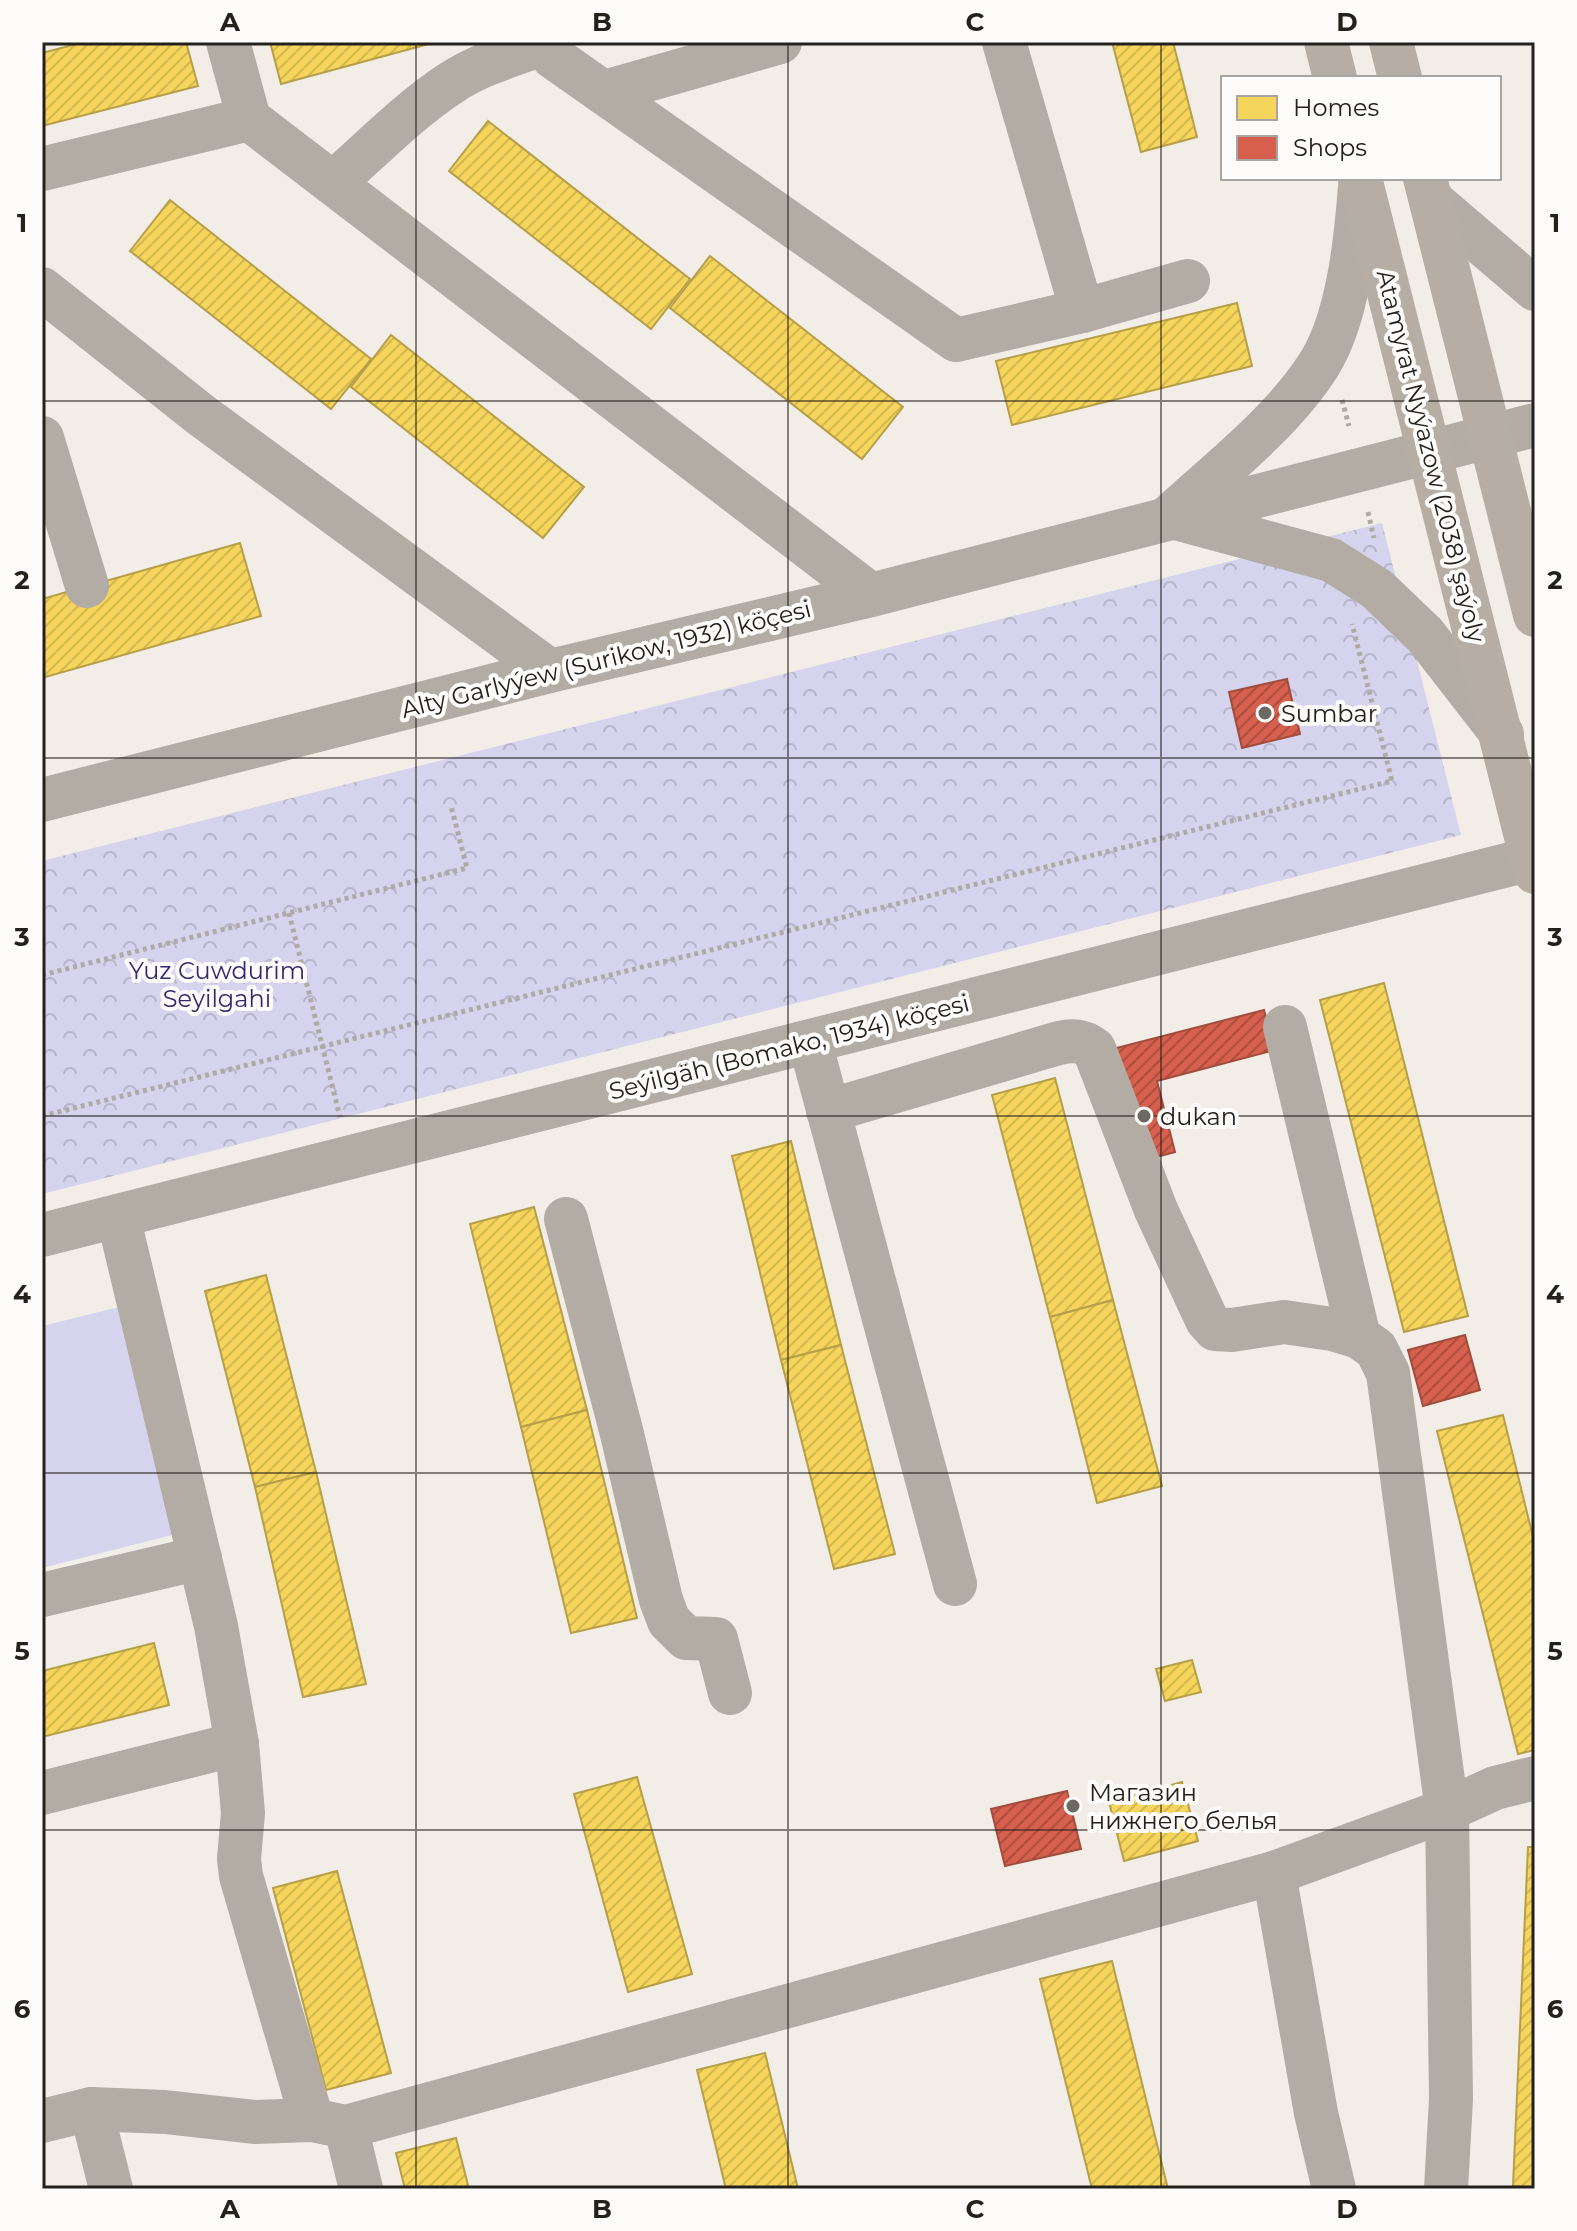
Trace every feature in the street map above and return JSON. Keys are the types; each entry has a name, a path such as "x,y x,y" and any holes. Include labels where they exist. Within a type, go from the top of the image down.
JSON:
{"main road":[{"path":"1326,42 1334,76"},
{"path":"1391,42 1400,76"},
{"name":"Atamyrat Nyýazow (2038) şaýoly","path":"1360,180 1534,863"},
{"path":"1428,189 1535,615"}],"street":[{"path":"228,42 249,119 871,595"},
{"path":"333,183 452,82 476,69 548,42 553,57 956,340 1082,311 1188,281"},
{"path":"605,92 780,42"},
{"path":"1004,42 1082,311"},
{"path":"42,169 249,119"},
{"name":"Alty Garlyýew (Surikow, 1932) köçesi","path":"1170,517 1282,412 1319,365 1335,329 1346,291 1356,236 1360,180"},
{"path":"1428,189 1535,289"},
{"path":"42,289 201,415 550,671"},
{"name":"Alty Garlyýew (Surikow, 1932) köçesi","path":"42,800 550,671 871,595 1535,425"},
{"path":"42,438 87,586"},
{"name":"Atamyrat Nyýazow (2038) şaýoly","path":"1170,517 1331,560 1377,589 1425,635 1502,734"},
{"name":"Seýilgäh (Bomako, 1934) köçesi","path":"42,1235 1534,863"},
{"path":"1285,1027 1359,1337"},
{"path":"828,1111 1059,1043 1075,1040 1088,1044 1094,1049 1156,1210 1207,1320 1215,1329 1232,1330 1284,1322 1332,1329 1359,1337 1376,1349 1388,1373 1447,1810 1451,2099 1446,2189"},
{"path":"810,1042 955,1584"},
{"path":"118,1216 216,1626 237,1744 243,1813 239,1859 241,1876 329,2124 361,2189"},
{"path":"566,1219 661,1600 669,1621 686,1638 716,1639 730,1693"},
{"path":"42,1595 200,1558"},
{"path":"42,1793 237,1744"},
{"path":"42,2121 91,2109 165,2112 254,2122 329,2124 1274,1873 1447,1810 1495,1788 1535,1778"},
{"path":"1274,1873 1316,2113 1334,2189"},
{"path":"91,2109 111,2189"}],"path":[{"path":"42,1116 1392,781 1350,615"},
{"path":"42,975 467,868 451,806"},
{"path":"289,913 342,1126"}],"green space":[{"name":"Yuz Cuwdurim Seyilgahi","path":"1382,523 1461,835 42,1194 42,861"},
{"path":"123,1306 180,1533 42,1568 42,1326"}],"building: Homes":[{"path":"84,42 186,42 198,86 42,126 42,53"},
{"path":"270,42 436,42 281,84"},
{"path":"1112,42 1173,42 1197,137 1141,152"},
{"path":"488,121 690,279 651,329 449,171"},
{"path":"170,200 371,359 331,409 130,251"},
{"path":"710,256 903,407 862,459 670,308"},
{"path":"1237,303 1252,366 1012,425 996,361"},
{"path":"391,335 584,487 543,538 351,387"},
{"path":"240,543 261,616 42,678 42,599"},
{"path":"1384,983 1468,1316 1404,1332 1320,1000"},
{"path":"1055,1078 1113,1300 1050,1317 992,1095"},
{"path":"791,1141 841,1345 781,1360 732,1156"},
{"path":"534,1207 587,1410 521,1427 470,1224"},
{"path":"266,1275 316,1472 255,1487 205,1291"},
{"path":"1113,1300 1162,1486 1097,1503 1050,1317"},
{"path":"841,1345 895,1554 834,1569 781,1360"},
{"path":"587,1410 637,1618 571,1633 521,1427"},
{"path":"1503,1415 1535,1545 1535,1750 1518,1754 1437,1431"},
{"path":"316,1472 366,1684 303,1697 255,1487"},
{"path":"154,1643 169,1705 42,1737 42,1671"},
{"path":"1192,1660 1201,1692 1165,1701 1156,1669"},
{"path":"637,1777 692,1974 628,1992 574,1794"},
{"path":"1182,1782 1198,1841 1124,1861 1109,1802"},
{"path":"1528,1847 1535,1847 1535,2187 1513,2186"},
{"path":"337,1871 391,2073 326,2090 273,1888"},
{"path":"1112,1961 1168,2189 1092,2189 1040,1979"},
{"path":"765,2053 798,2189 726,2189 697,2070"},
{"path":"456,2138 469,2189 405,2189 396,2153"}],"building: Shops":[{"name":"Sumbar","path":"1287,679 1300,734 1242,748 1229,692"},
{"name":"dukan","path":"1264,1010 1275,1050 1157,1081 1175,1152 1134,1163 1105,1051"},
{"path":"1465,1335 1480,1390 1423,1406 1408,1350"},
{"path":"1067,1791 1081,1849 1005,1866 991,1809"}],"place":[{"name":"Sumbar","path":"1265,713"},
{"name":"dukan","path":"1144,1116"},
{"name":"Магазин нижнего белья","path":"1073,1806"}]}
